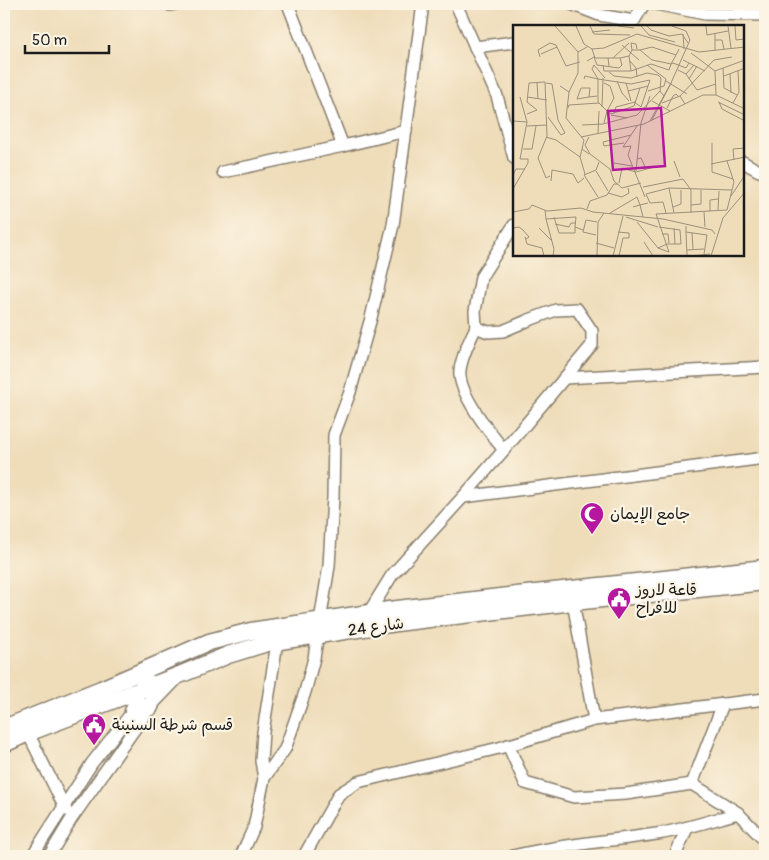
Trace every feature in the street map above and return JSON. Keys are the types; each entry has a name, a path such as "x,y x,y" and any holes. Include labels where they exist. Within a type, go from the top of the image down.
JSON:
{"street":[{"path":"288,4 343,146"},
{"path":"264,778 285,749 305,692 314,658 329,566 334,435 350,392 376,299 393,225 424,4"},
{"path":"456,4 509,126 513,152"},
{"path":"571,4 599,15 634,21 644,4"},
{"path":"656,4 705,14 765,15"},
{"path":"475,47 513,42"},
{"path":"223,172 406,131"},
{"path":"744,163 759,171"},
{"path":"504,450 480,418 468,397 460,373 462,360 476,327 475,310 481,277 513,227"},
{"path":"368,620 392,575 463,498 592,345 592,331 577,309 556,310 504,331 488,332 476,327"},
{"path":"564,378 765,367"},
{"path":"463,498 765,458"},
{"name":"شارع 24","path":"4,744 128,686 188,652 251,630 279,634 368,620 572,596 765,568"},
{"name":"شارع 24","path":"572,596 765,582"},
{"path":"572,596 594,720"},
{"path":"241,856 254,827 264,778 261,761 263,732 279,634"},
{"name":"شارع 24","path":"4,728 128,686 152,685 228,655 267,643 279,634"},
{"path":"49,856 152,685 172,663 188,652"},
{"path":"32,856 92,763 133,718 150,707 182,674"},
{"path":"150,707 154,692 152,685"},
{"path":"128,686 137,702 133,718"},
{"path":"304,856 339,794 358,782 508,745 594,720 765,699"},
{"path":"692,784 724,704"},
{"path":"28,733 63,807 72,818"},
{"path":"508,745 526,784 574,796 626,794 692,784 738,813 765,841"},
{"path":"514,856 540,850 688,828 738,813"},
{"path":"675,856 688,828"}],"place":[{"name":"جامع الإيمان","path":"592,535"},
{"name":"قاعة لاروز للافراح","path":"619,620"},
{"name":"قسم شرطة السنينة","path":"94,746"}]}
